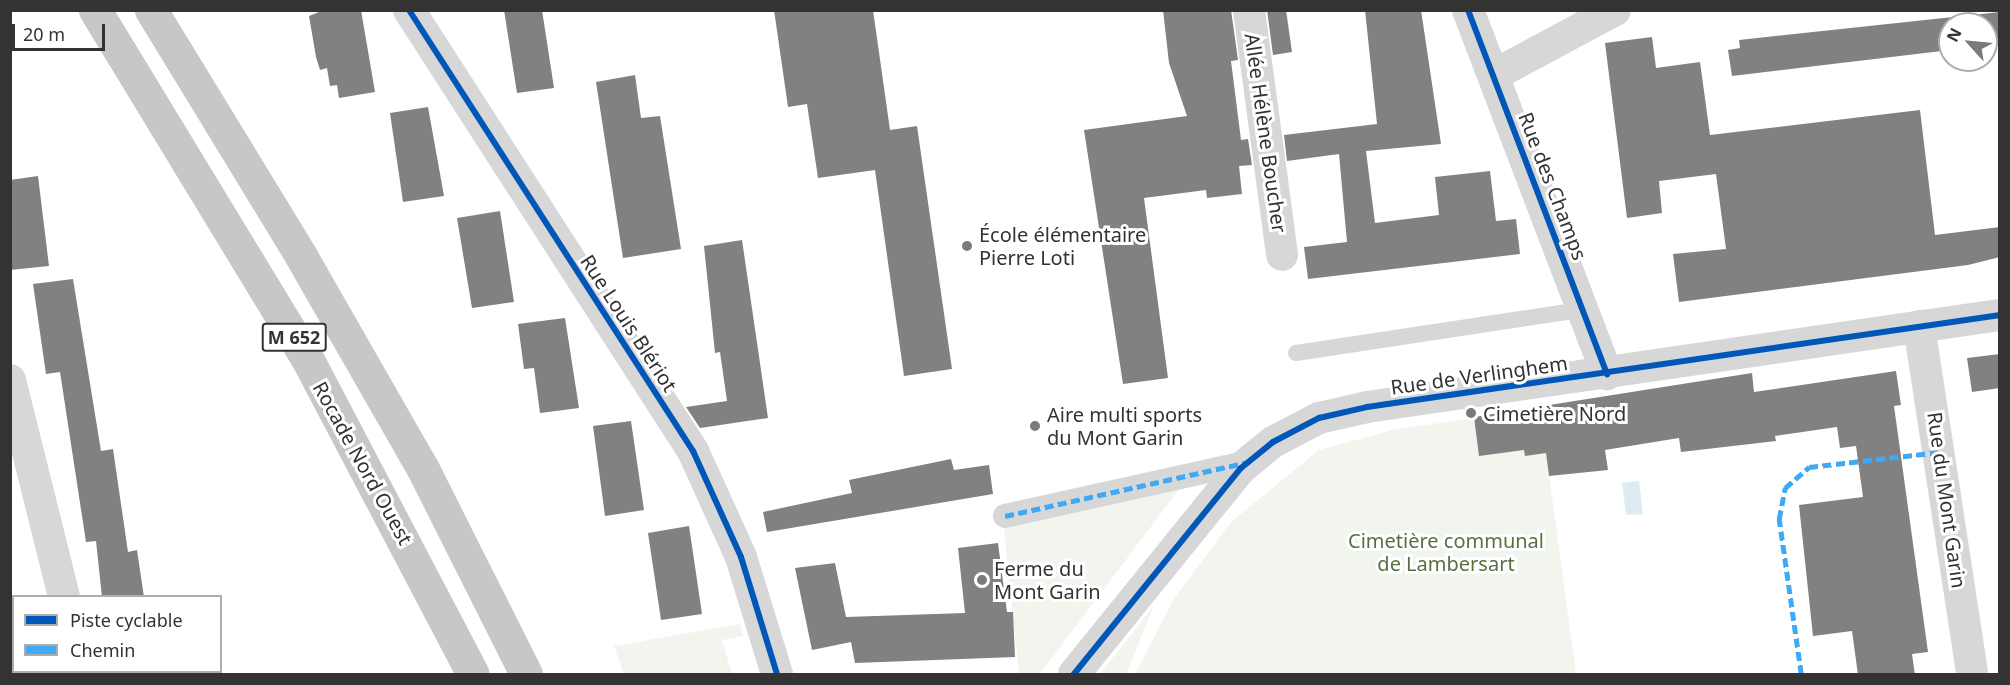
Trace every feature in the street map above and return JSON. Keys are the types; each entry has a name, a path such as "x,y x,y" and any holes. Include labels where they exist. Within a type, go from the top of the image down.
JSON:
{"highway":[{"name":"Rocade Nord Ouest","path":"95,10 309,362 473,675"},
{"name":"M 652","path":"151,10 301,256 418,459 525,675"}],"street":[{"name":"Rue Louis Blériot","path":"409,10 693,451 741,557 777,675"},
{"name":"Allée Hélène Boucher","path":"1249,10 1282,255"},
{"name":"Rue des Champs","path":"1468,10 1606,374"},
{"path":"1494,75 1615,10"},
{"name":"Rue de Verlinghem","path":"1074,675 1248,462 1290,432 1333,414 2000,315"},
{"name":"Rue du Mont Garin","path":"1919,326 1972,675"},
{"path":"10,380 64,595"},
{"path":"1005,516 1248,462"}],"lane":[{"path":"1296,353 1582,310"}],"green space":[{"name":"Cimetière communal de Lambersart","path":"1540,408 1576,674 1135,674 1175,597 1231,522 1319,450 1393,430"},
{"path":"1183,484 1040,674 1019,674 1004,529"},
{"path":"1154,605 1126,674 1100,674 1135,630"},
{"path":"740,624 743,636 722,640 732,674 624,674 614,646"}],"shaded area":[{"path":"1639,481 1643,514 1626,515 1622,483"}],"building":[{"path":"324,10 361,10 375,92 339,98 337,85 330,86 327,68 320,70 309,16"},
{"path":"504,10 542,10 554,88 517,93"},
{"path":"774,10 873,10 890,130 917,126 952,369 904,376 875,170 818,178 807,104 788,107"},
{"path":"1163,10 1231,10 1238,60 1231,61 1241,140 1248,139 1252,165 1239,166 1242,194 1207,198 1206,190 1144,198 1168,378 1123,384 1084,130 1187,116 1169,63"},
{"path":"1267,10 1286,10 1292,52 1273,55"},
{"path":"1365,10 1421,10 1441,144 1366,151 1375,223 1439,215 1435,177 1490,171 1496,221 1516,219 1520,254 1308,279 1304,247 1347,242 1339,154 1287,161 1284,135 1377,124"},
{"path":"1998,12 2000,12 2000,44 1998,44"},
{"path":"1938,19 1938,51 1732,76 1728,50 1740,48 1739,40"},
{"path":"1652,37 1656,68 1700,62 1710,135 1920,110 1935,235 2000,227 2000,257 1968,265 1679,302 1673,254 1726,249 1716,174 1659,181 1662,213 1627,218 1605,43"},
{"path":"635,75 641,118 660,116 681,249 623,258 596,82"},
{"path":"428,107 444,196 403,202 390,113"},
{"path":"38,176 49,266 10,270 10,180"},
{"path":"500,211 514,302 472,308 457,218"},
{"path":"742,240 768,418 700,428 686,407 727,401 720,352 715,353 704,246"},
{"path":"73,279 101,451 113,449 128,552 137,550 144,595 102,595 96,541 86,542 60,372 46,374 33,284"},
{"path":"565,318 579,408 540,413 534,368 524,369 518,324"},
{"path":"2000,354 2000,388 1972,392 1967,358"},
{"path":"1896,371 1901,405 1894,406 1928,652 1912,654 1915,675 1858,675 1852,631 1813,636 1799,505 1863,497 1856,446 1840,448 1837,427 1775,436 1776,441 1681,452 1679,438 1605,450 1608,470 1549,476 1546,453 1525,456 1524,450 1479,456 1474,417 1752,373 1754,392"},
{"path":"631,421 644,510 605,516 593,426"},
{"path":"951,459 954,470 989,465 993,494 767,532 763,512 852,493 849,480"},
{"path":"689,526 702,614 661,620 648,533"},
{"path":"998,543 1007,612 1013,612 1015,657 855,663 851,642 812,650 795,568 835,563 846,617 965,613 958,548"}],"marked path":[{"path":"1801,674 1779,519 1785,488 1809,467 1940,452"},
{"path":"1005,516 1245,463"}],"cycle path":[{"path":"409,10 693,451 741,557 777,674"},
{"path":"1468,10 1607,374"},
{"path":"1074,674 1241,468 1273,442 1319,418 1367,407 2000,315"}],"place":[{"name":"École élémentaire Pierre Loti","path":"967,246"},
{"name":"Cimetière Nord","path":"1471,413"},
{"name":"Aire multi sports du Mont Garin","path":"1035,426"},
{"name":"Ferme du Mont Garin","path":"982,580"}]}
